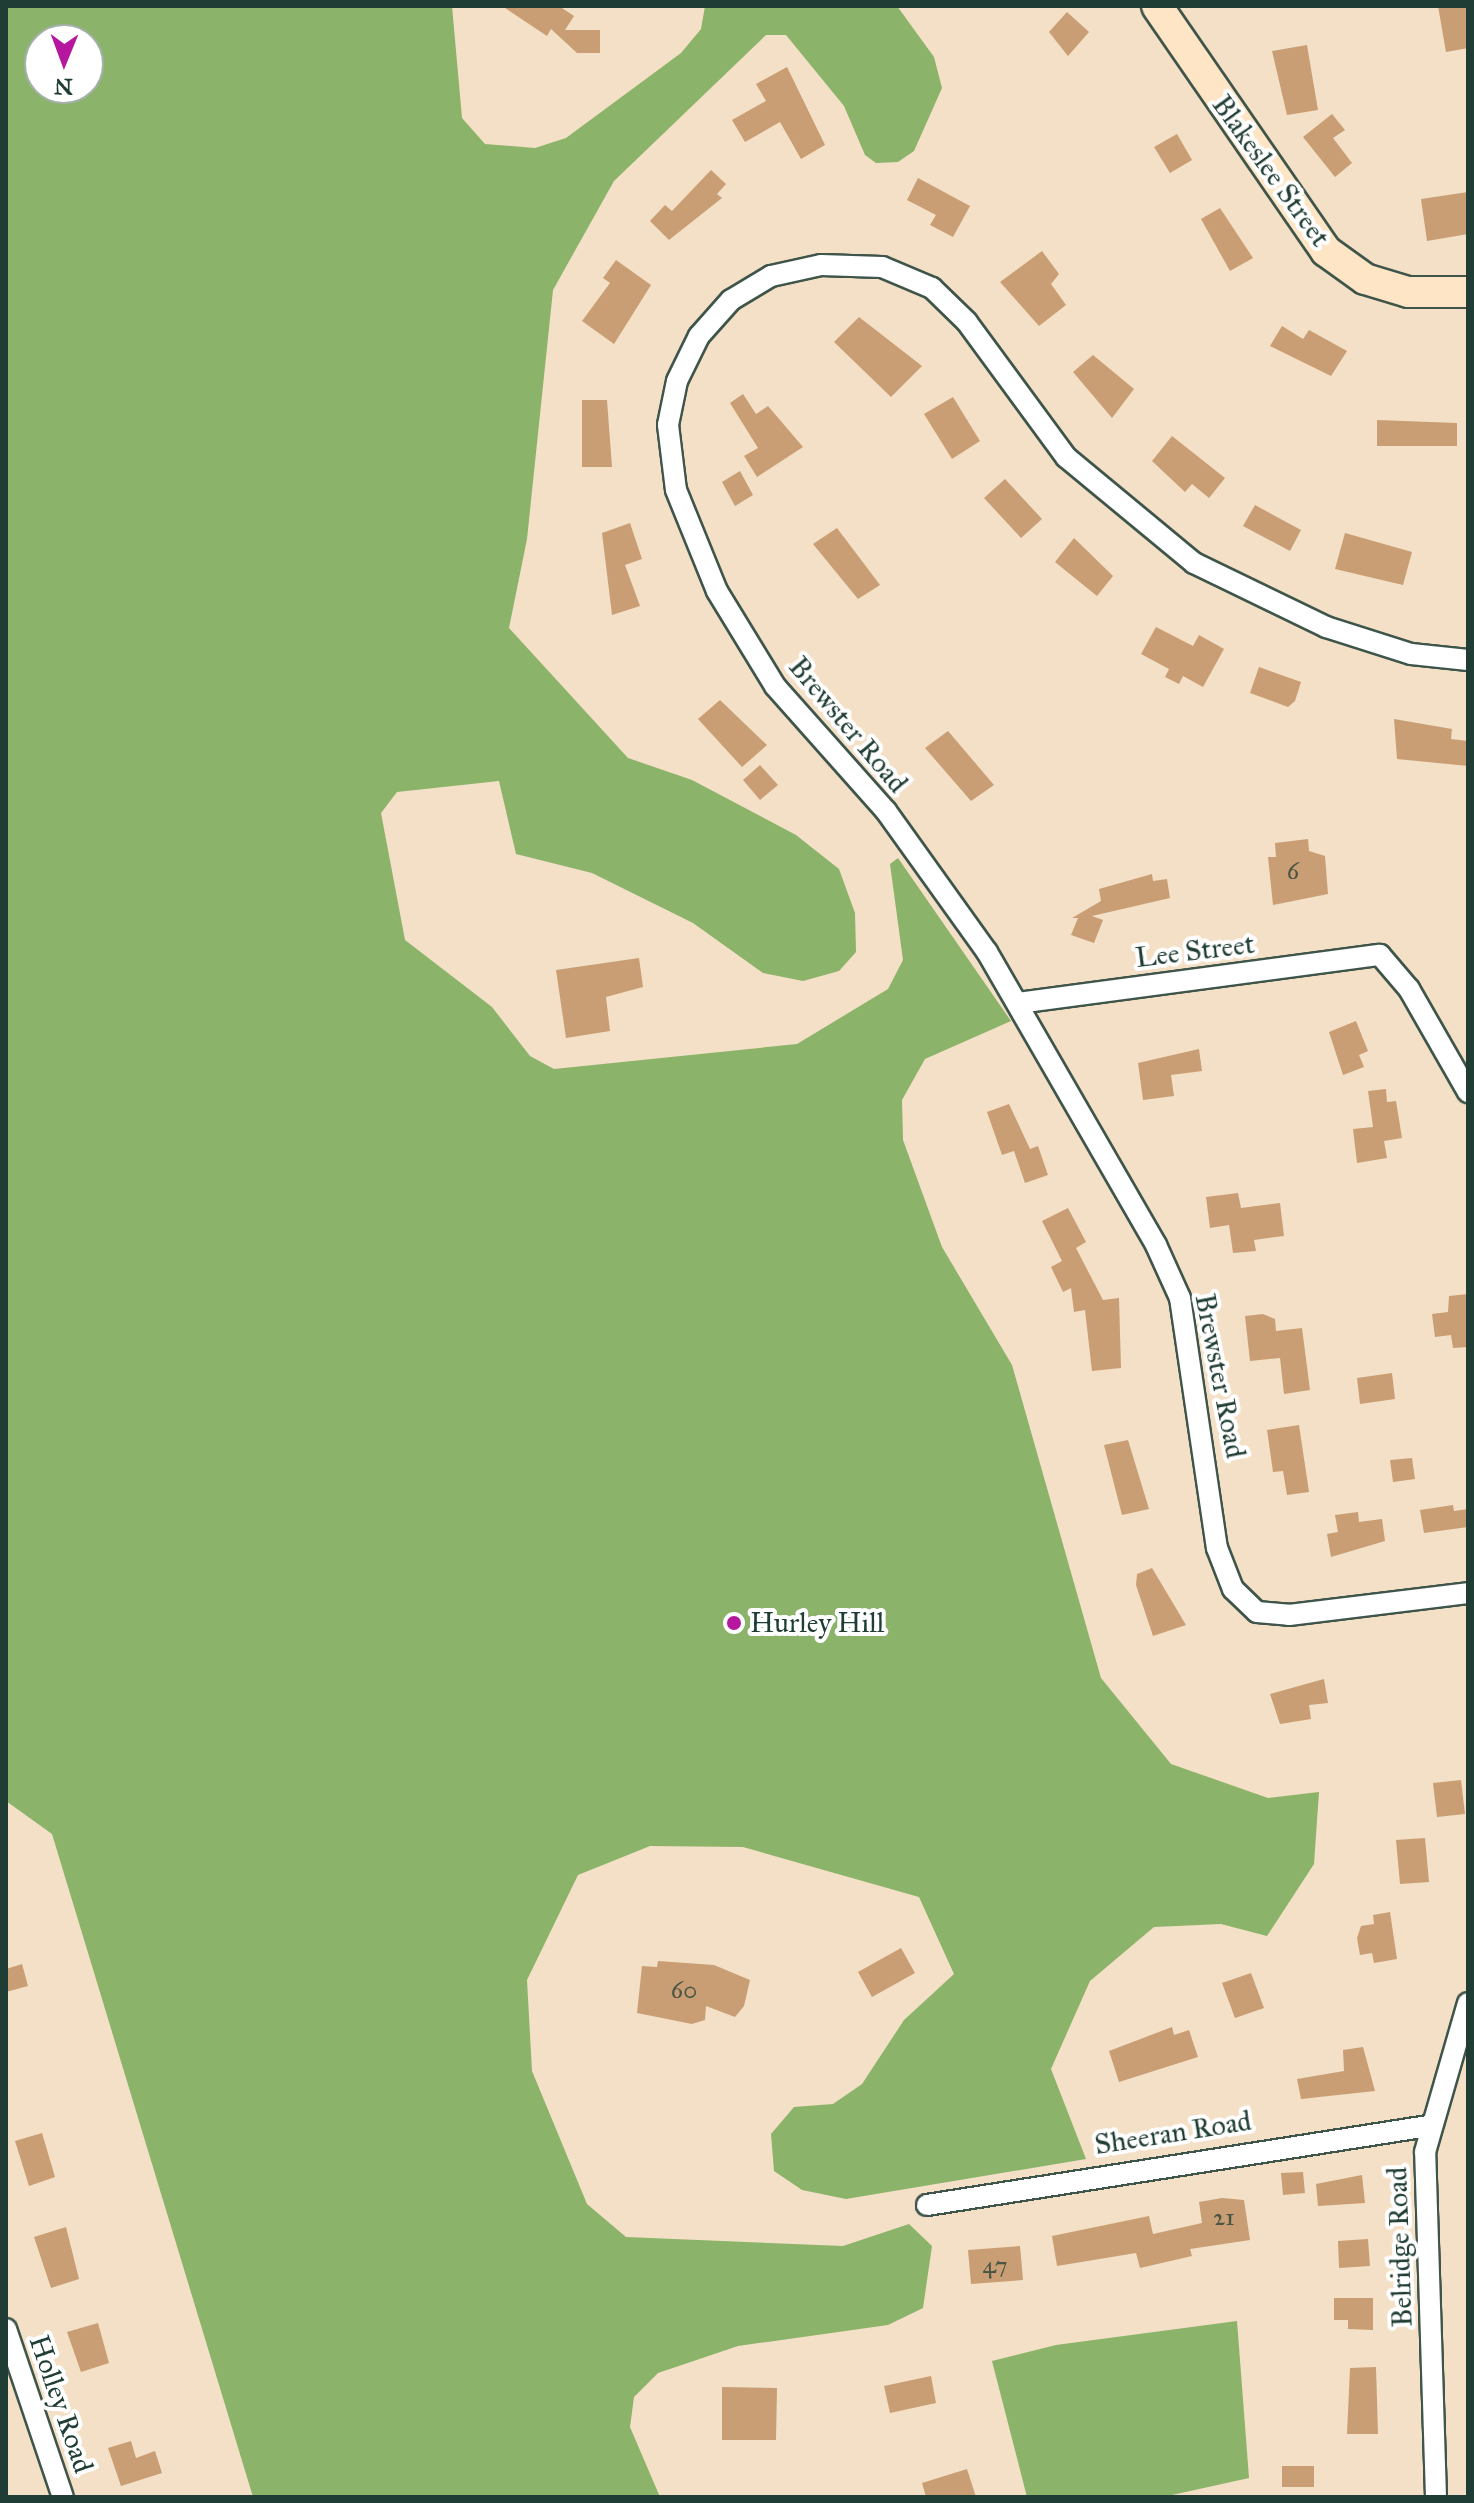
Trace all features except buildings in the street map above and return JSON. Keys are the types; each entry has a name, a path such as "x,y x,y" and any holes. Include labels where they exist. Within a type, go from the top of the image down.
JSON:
{"street":[{"name":"Blakeslee Street","path":"1157,6 1326,251 1365,279 1408,292 1468,292"},
{"name":"Brewster Road","path":"1468,660 1411,654 1326,627 1194,563 1066,457 967,322 932,288 882,267 821,265 771,276 731,300 699,336 677,381 668,425 676,490 699,548 775,686 886,811 1018,1003 1180,1298 1217,1548 1233,1589 1257,1612 1289,1615 1468,1593"},
{"name":"Lee Street","path":"1018,1003 1380,955 1409,989 1468,1092"},
{"name":"Belridge Road","path":"1436,2497 1428,2126 1468,2003"},
{"name":"Sheeran Road","path":"927,2205 1428,2126"},
{"name":"Holley Road","path":"6,2329 63,2497"}],"green space":[{"path":"6,6 452,6 462,118 485,144 535,148 566,138 681,53 701,29 705,6 897,6 934,57 942,88 914,151 898,162 876,163 865,155 844,106 786,35 766,35 614,181 553,290 527,539 509,628 628,758 692,780 796,835 839,869 855,913 856,952 839,971 803,981 763,973 693,923 592,873 516,854 499,781 397,792 381,813 405,940 492,1007 530,1056 554,1069 797,1044 888,989 903,960 890,864 898,858 1011,1021 925,1059 902,1100 903,1140 942,1247 1012,1365 1101,1678 1171,1764 1268,1798 1319,1792 1314,1864 1267,1936 1221,1924 1154,1927 1090,1981 1051,2069 1086,2159 846,2199 802,2190 774,2171 771,2134 794,2107 833,2104 862,2084 904,2020 954,1974 919,1897 743,1847 650,1846 578,1875 527,1980 532,2071 587,2204 626,2237 843,2246 909,2224 932,2246 923,2308 888,2325 738,2346 658,2373 634,2397 630,2427 660,2497 253,2497 52,1834 6,1801"},
{"path":"1237,2321 1249,2478 1163,2497 1027,2497 992,2361 1056,2345"}],"place":[{"name":"Hurley Hill","path":"734,1623"}]}
